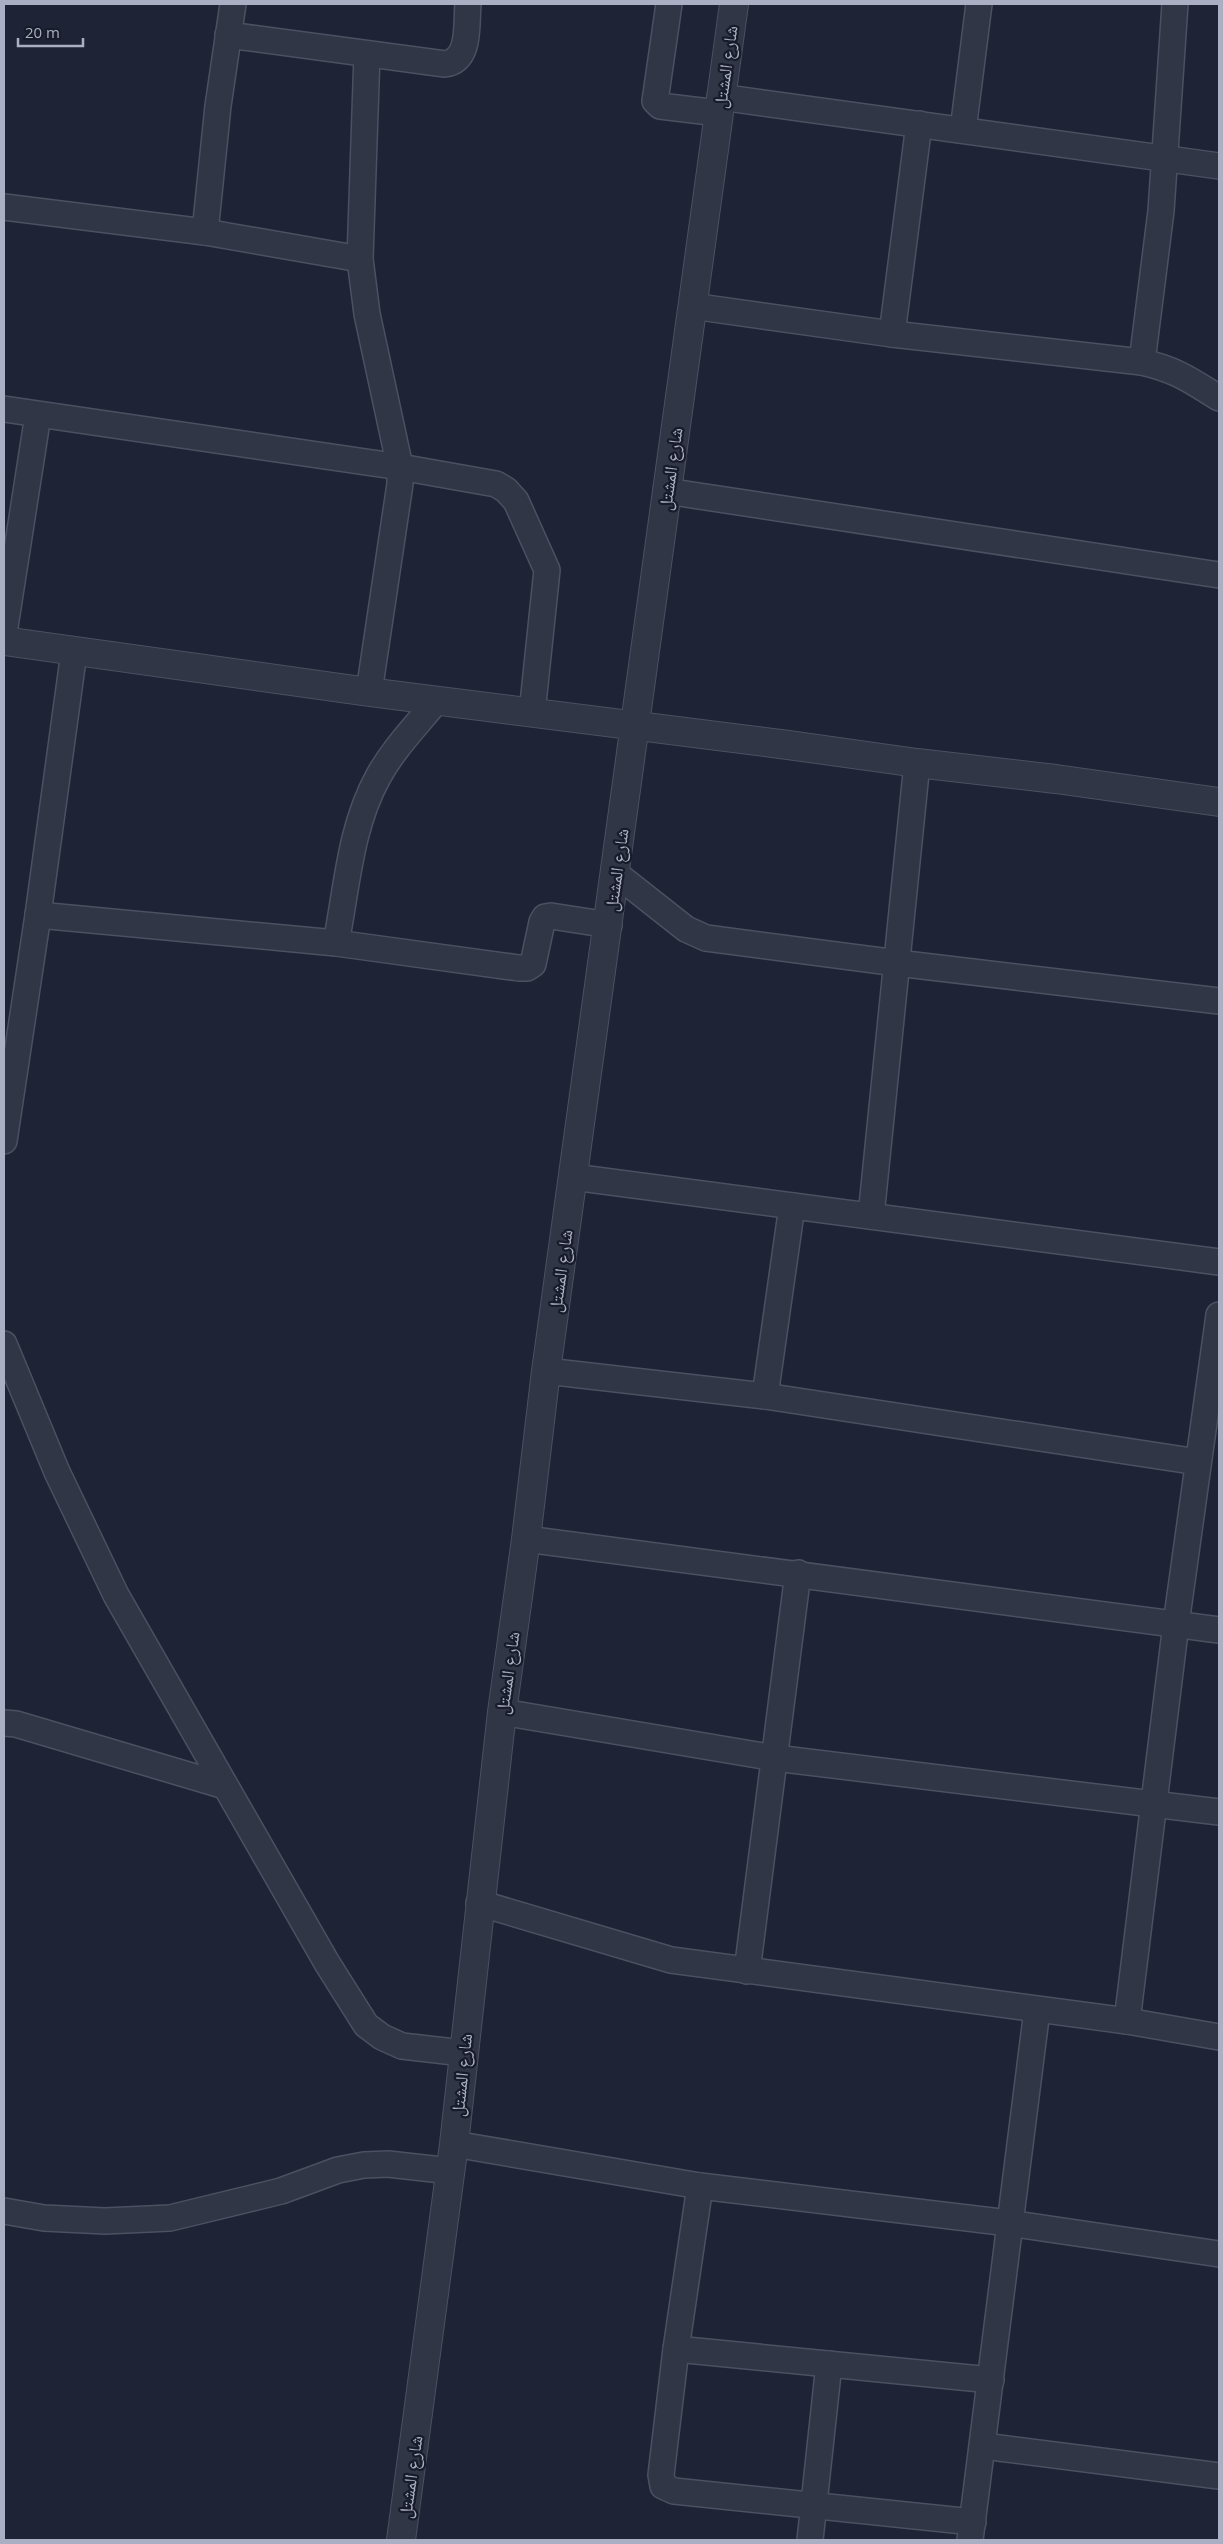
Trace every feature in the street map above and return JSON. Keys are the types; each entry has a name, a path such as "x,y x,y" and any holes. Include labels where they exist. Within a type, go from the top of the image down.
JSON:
{"street":[{"path":"205,232 217,113 233,4"},
{"path":"228,35 445,64 453,63 462,54 468,4"},
{"path":"670,4 655,102 660,106 719,105 919,124 1219,166"},
{"name":"شارع المشتل","path":"401,2540 451,2171 479,1903 546,1371 609,925 666,491 734,4"},
{"path":"962,130 979,4"},
{"path":"1142,362 1156,263 1175,4"},
{"path":"367,54 360,259 367,314 400,467 399,493 369,692"},
{"path":"892,334 919,124"},
{"path":"4,207 205,232 360,259"},
{"path":"692,306 892,334 1142,362 1170,368 1185,375 1219,398"},
{"path":"4,410 400,467 496,484 506,490 516,501 547,570 532,713"},
{"path":"4,633 38,415"},
{"path":"666,491 1219,575"},
{"path":"4,641 436,701 1056,779 1219,802"},
{"path":"4,1141 38,915 74,652"},
{"path":"336,943 356,828 367,800 379,776 393,755 436,701"},
{"path":"871,1216 917,763"},
{"path":"615,873 686,929 706,938 897,963 1219,1001"},
{"path":"38,915 336,943 527,968 533,964 542,922 545,918 551,916 609,925"},
{"path":"573,1177 1219,1262"},
{"path":"765,1396 792,1206"},
{"path":"1127,2021 1198,1462 1212,1424 1219,1315"},
{"path":"4,1344 57,1472 116,1596 366,2025 382,2038 402,2046 463,2053"},
{"path":"546,1371 765,1396 1198,1462"},
{"path":"526,1539 798,1573 1219,1630"},
{"path":"747,1971 798,1573"},
{"path":"502,1712 775,1758 1219,1812"},
{"path":"4,1723 16,1724 225,1786"},
{"path":"479,1903 671,1960 1127,2021 1219,2037"},
{"path":"700,2186 676,2349 661,2476 663,2486 674,2491 814,2505 972,2531 1037,2010"},
{"path":"454,2144 700,2186 1010,2223 1219,2254"},
{"path":"4,2211 44,2218 96,2221 170,2218 281,2191 338,2170 364,2165 388,2164 451,2171"},
{"path":"676,2349 991,2380"},
{"path":"810,2540 829,2364"},
{"path":"983,2446 1219,2476"}]}
